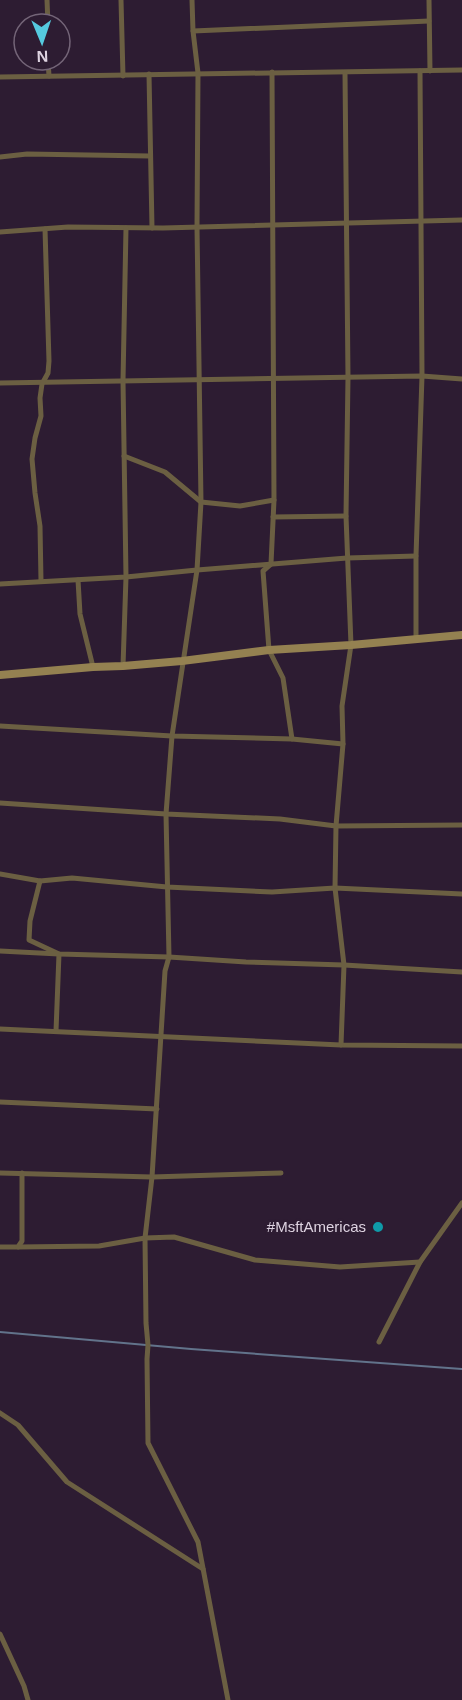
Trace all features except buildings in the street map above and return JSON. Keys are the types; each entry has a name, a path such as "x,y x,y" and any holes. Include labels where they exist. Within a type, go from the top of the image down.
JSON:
{"street":[{"path":"121,0 123,76"},
{"path":"192,0 198,73 198,381 201,502 197,570 172,736 166,814 169,957 165,971 152,1177 145,1238 148,1443 198,1542 228,1700"},
{"path":"429,0 430,71"},
{"path":"193,31 429,21"},
{"path":"0,77 462,70"},
{"path":"416,639 416,556 422,376 420,71"},
{"path":"49,72 49,76"},
{"path":"272,72 274,500 271,564 263,571 268,650 283,678 292,739"},
{"path":"341,1045 344,965 335,888 336,826 343,744 342,706 351,645 346,516 348,377 345,73"},
{"path":"149,75 152,228"},
{"path":"0,157 27,154 150,156"},
{"path":"0,232 68,227 152,228 462,220"},
{"path":"123,666 126,577 123,381 126,228"},
{"path":"41,581 40,526 32,459 40,416 42,384 48,373 49,361 45,229"},
{"path":"0,383 422,376 462,379"},
{"path":"124,456 165,472 201,502 240,506 274,500"},
{"path":"273,517 346,516"},
{"path":"0,584 126,577 347,558 416,556"},
{"path":"78,580 81,614 93,667"},
{"path":"0,675 462,635"},
{"path":"0,726 172,736 292,739 343,744"},
{"path":"0,803 280,819 336,826 462,825"},
{"path":"0,874 40,881 72,878 167,887 272,892 335,888 462,894"},
{"path":"40,881 30,921 29,940 59,954"},
{"path":"0,951 462,972"},
{"path":"56,1031 59,954"},
{"path":"0,1029 341,1045 462,1046"},
{"path":"0,1102 157,1109"},
{"path":"0,1173 152,1177 281,1173"},
{"path":"18,1247 22,1241 22,1173"},
{"path":"379,1342 420,1262 462,1203"},
{"path":"0,1247 99,1246 145,1238 174,1236 255,1260 340,1267 420,1262"},
{"path":"0,1413 18,1425 67,1482 203,1569"},
{"path":"0,1634 28,1700"}],"waterway":[{"path":"0,1332 462,1369"}],"place":[{"name":"#MsftAmericas","path":"378,1227"}]}
